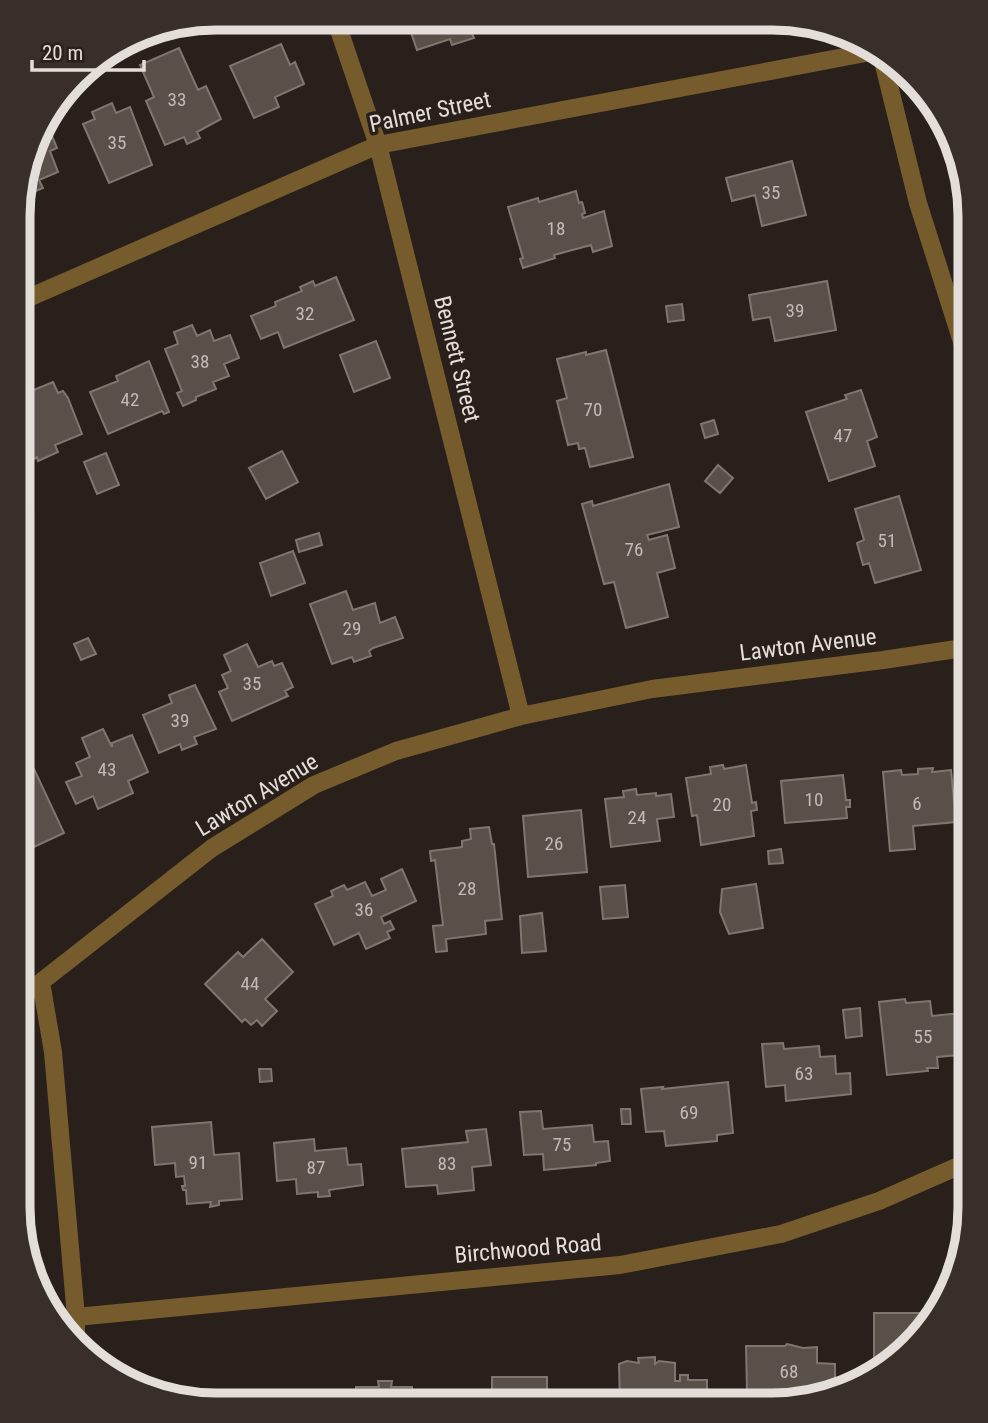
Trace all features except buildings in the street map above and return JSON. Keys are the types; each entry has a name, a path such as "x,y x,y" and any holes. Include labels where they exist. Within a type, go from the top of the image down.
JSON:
{"street":[{"name":"Bennett Street","path":"339,30 379,145 521,716"},
{"name":"Palmer Street","path":"30,297 379,145 862,54"},
{"path":"884,67 918,203 958,329"},
{"name":"Lawton Avenue","path":"30,991 212,848 314,785 396,751 521,716 652,689 958,649"},
{"path":"41,982 52,1052 76,1330"},
{"name":"Birchwood Road","path":"76,1317 620,1265 782,1234 879,1201 958,1166"}]}
